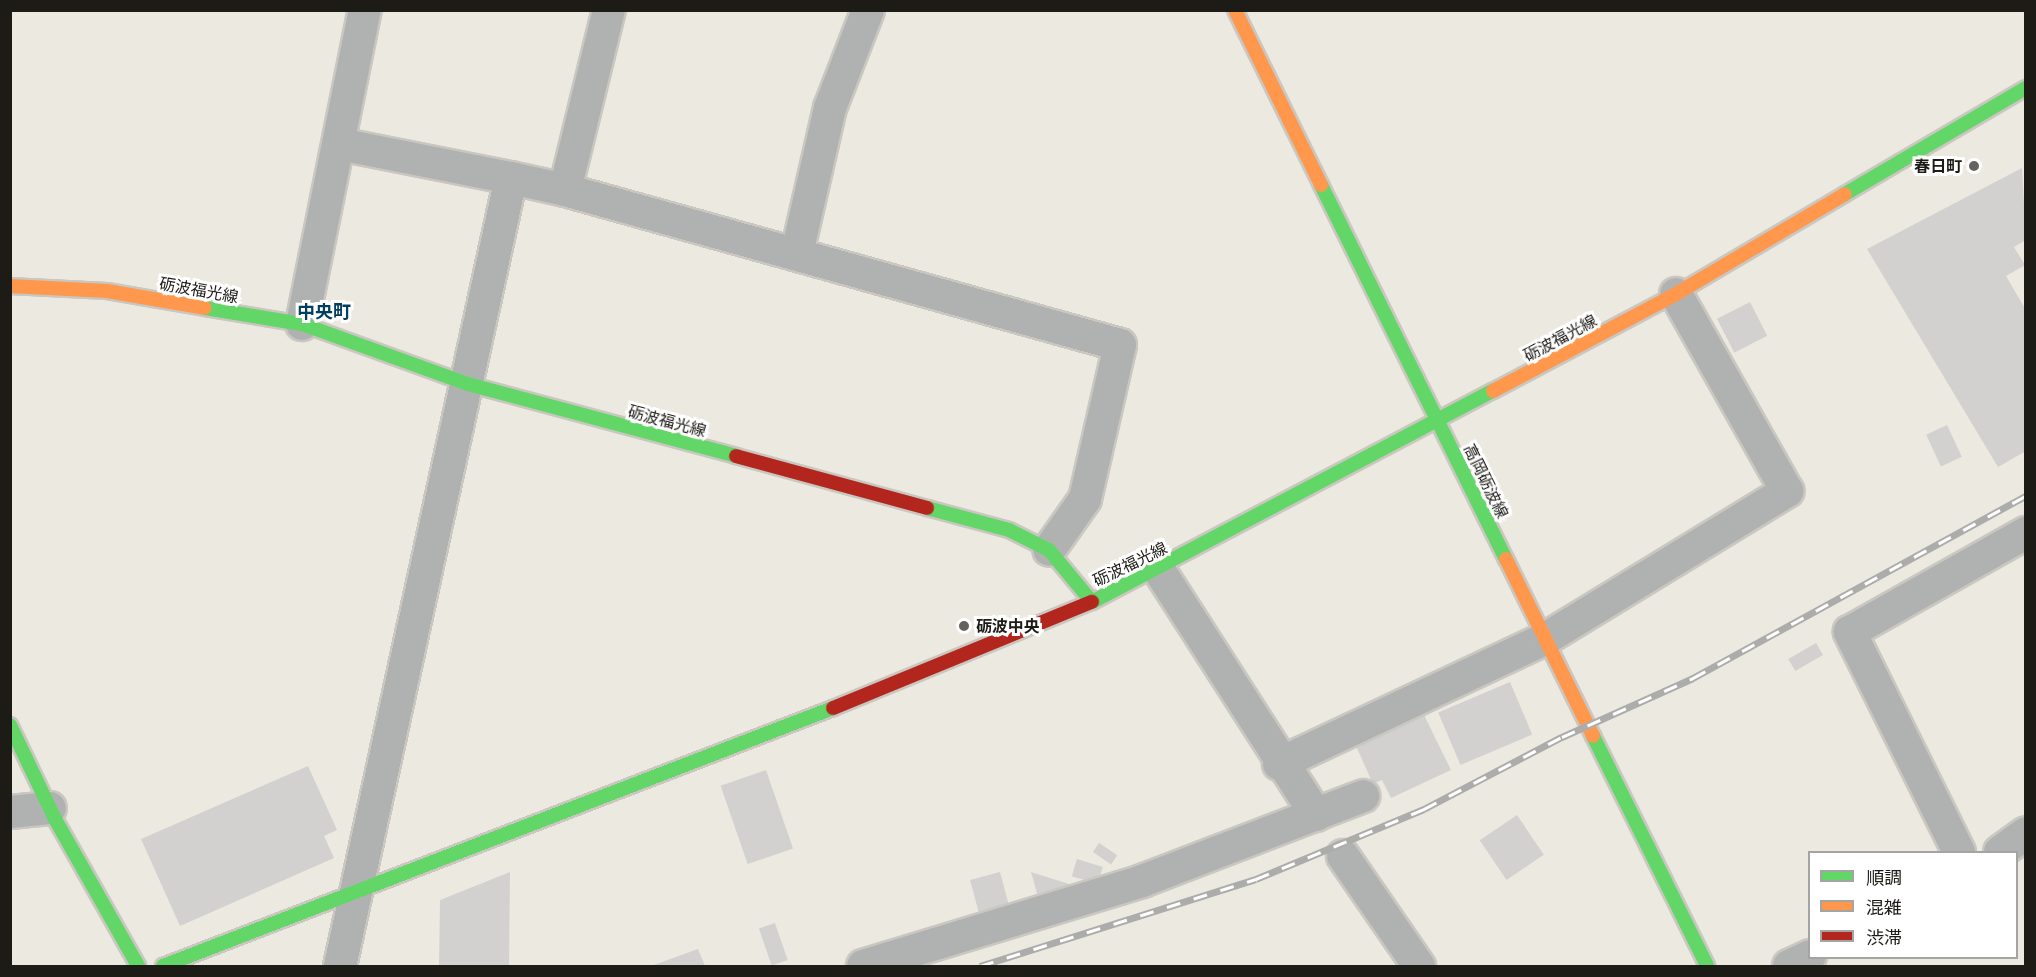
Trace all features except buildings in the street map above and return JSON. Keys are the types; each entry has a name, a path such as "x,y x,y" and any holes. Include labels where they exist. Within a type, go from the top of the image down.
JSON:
{"main road":[{"name":"高岡砺波線","path":"1235,10 1707,966"},
{"name":"砺波福光線","path":"10,286 107,291 302,324 468,384 1009,530 1048,550 1092,602 1159,570 1676,294 2025,88"},
{"path":"162,966 913,676 1092,602"},
{"path":"10,725 50,808 138,966"}],"street":[{"path":"302,324 365,10"},
{"path":"565,190 609,10"},
{"path":"797,254 830,108 868,10"},
{"path":"339,144 565,190 1120,345 1085,499 1048,550"},
{"path":"340,966 354,891 468,384 511,178"},
{"path":"1280,764 1545,639 1787,491 1676,294"},
{"path":"1959,851 1850,632 2025,533"},
{"path":"1159,570 1280,764 1316,815"},
{"path":"863,966 1142,880 1364,796"},
{"path":"10,812 50,808"},
{"path":"2001,851 2025,833"},
{"path":"1343,856 1419,966"},
{"path":"1789,966 1808,956"}],"railway":[{"path":"980,966 1256,879 1424,809 1562,737 1693,678 2026,496"}],"traffic: fast":[{"path":"1845,194 2026,88"},
{"path":"1321,185 1506,559"},
{"path":"205,308 302,324 468,384 736,456"},
{"path":"927,508 1009,530 1049,550 1092,602 1493,391"},
{"path":"163,966 833,708"},
{"path":"10,725 55,819 138,966"},
{"path":"1593,736 1707,966"}],"traffic: slow":[{"path":"1235,10 1321,185"},
{"path":"1493,391 1676,294 1845,194"},
{"path":"10,286 107,291 205,308"},
{"path":"1506,559 1593,736"}],"traffic: jam":[{"path":"736,456 927,508"},
{"path":"833,708 1092,602"}],"place":[{"name":"春日町","path":"1974,166"},
{"name":"砺波中央","path":"964,626"}],"district":[{"name":"中央町","path":"324,312"}]}
